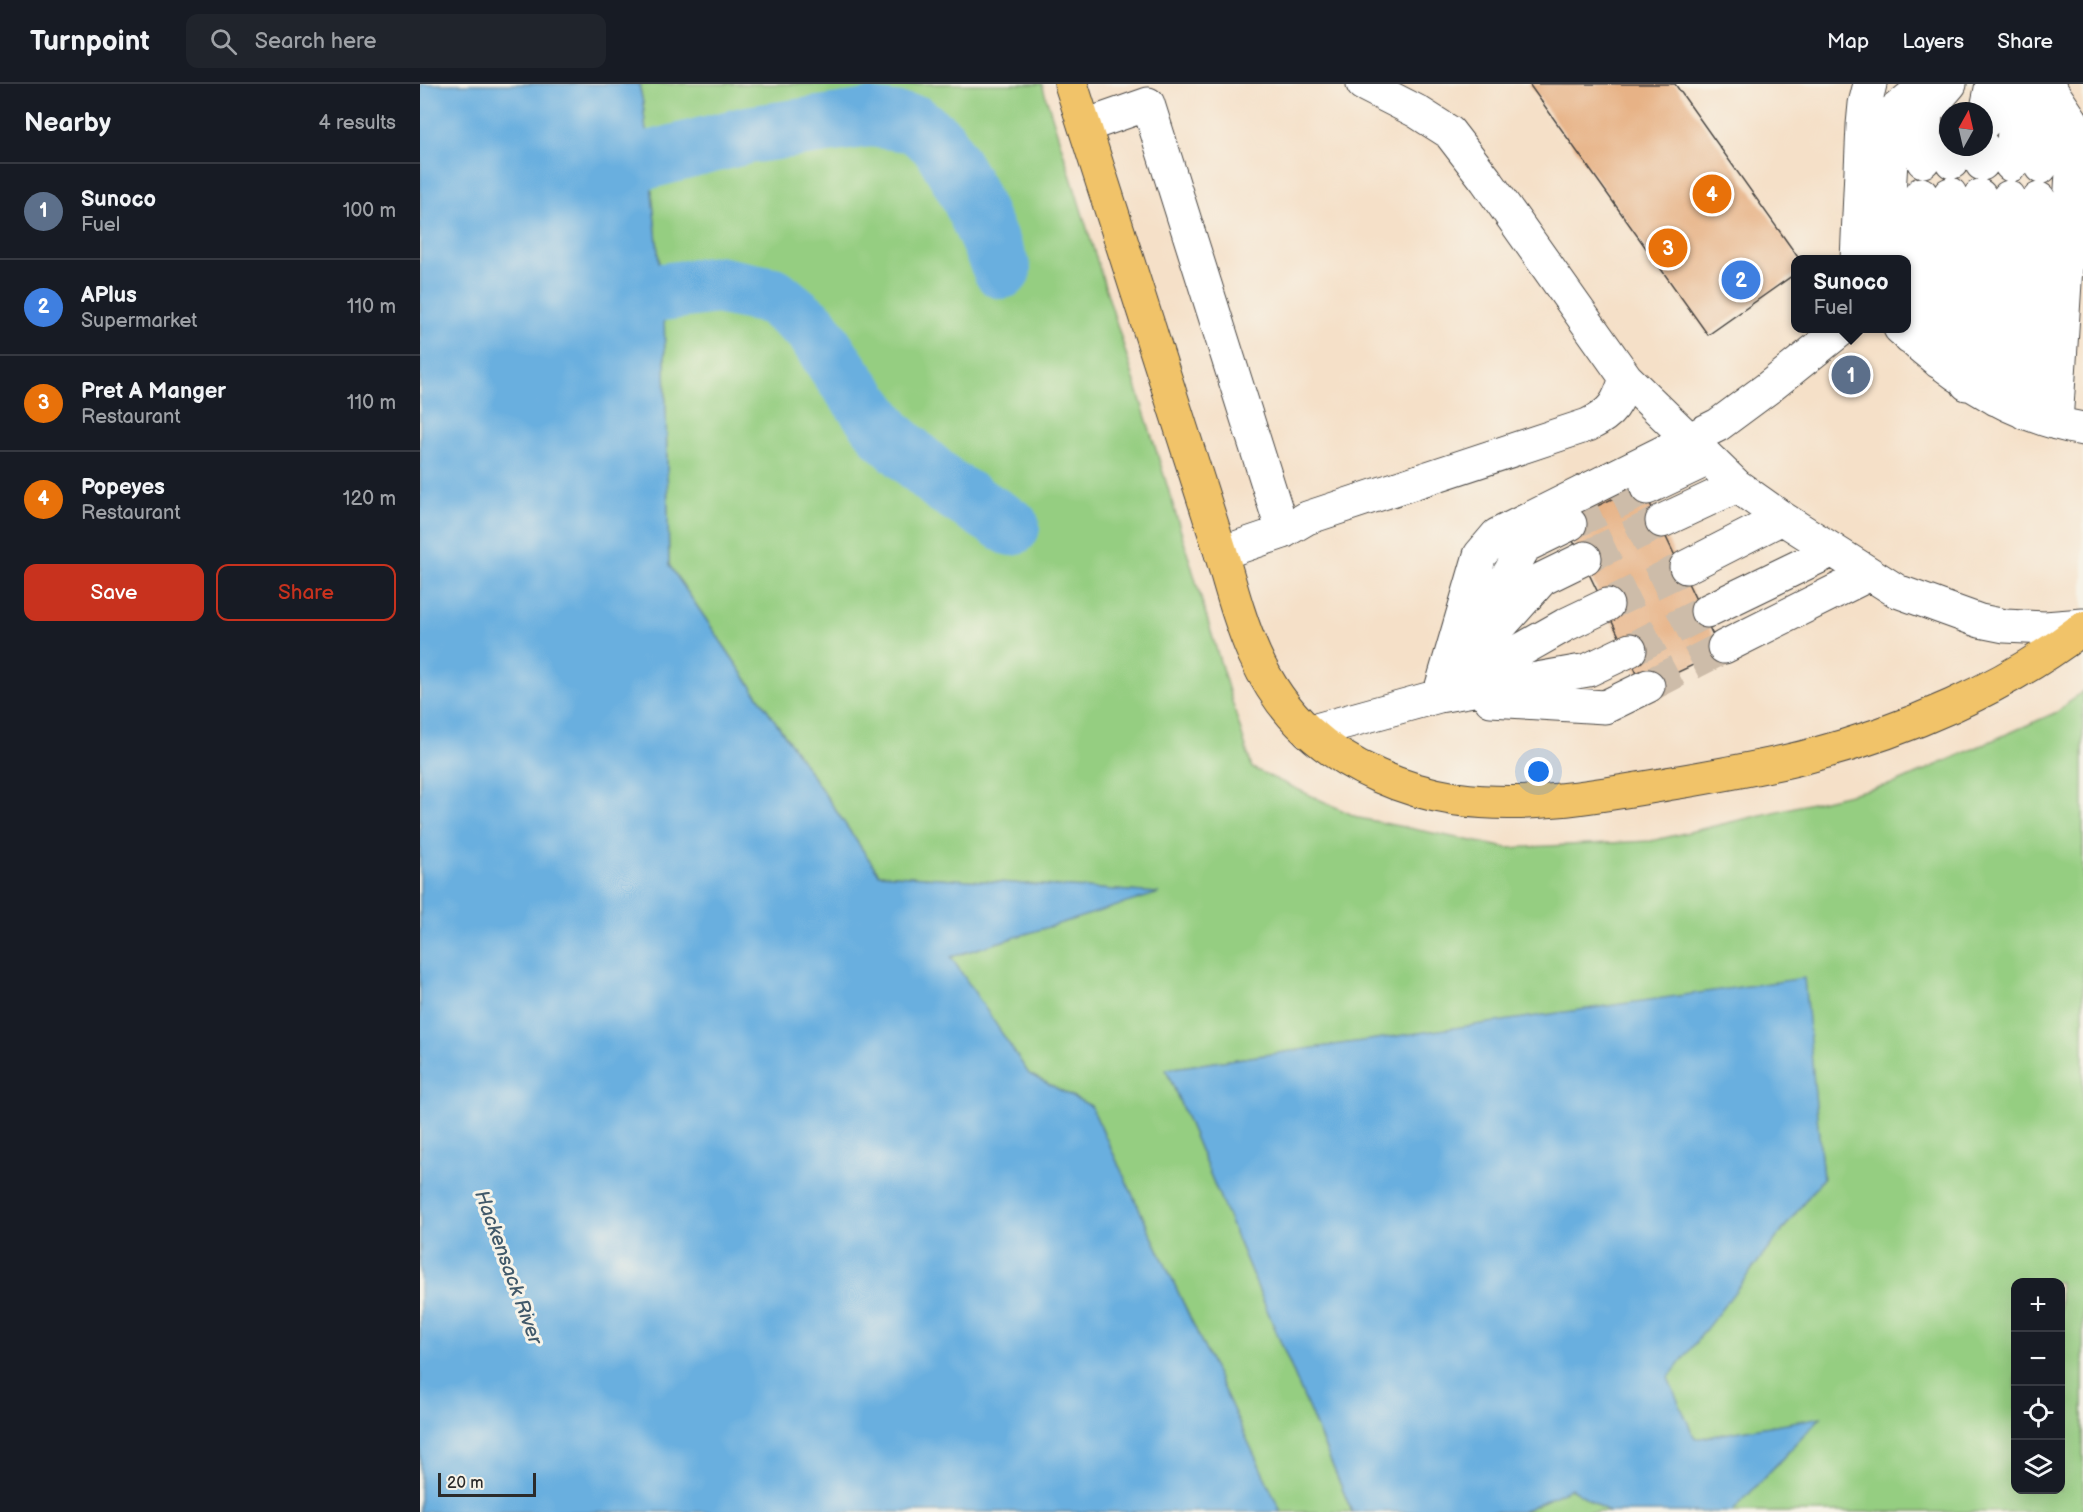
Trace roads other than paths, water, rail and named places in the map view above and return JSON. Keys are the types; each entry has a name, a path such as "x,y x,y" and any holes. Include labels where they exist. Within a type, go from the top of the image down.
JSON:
{"highway":[{"path":"1071,84 1242,624 1265,679 1279,699 1309,732 1353,763 1388,779 1432,794 1480,802 1572,800 1761,767 1810,756 1887,732 1964,699 2031,665 2083,627"}],"lane":[{"path":"1363,84 1416,111 1449,132 1486,180 1626,378 1737,486 1782,518 1884,582 1980,621 2005,626 2083,627"},
{"path":"1857,255 1863,125 1870,84"},
{"path":"1885,255 1894,111 1927,84"},
{"path":"1950,84 1926,112 1978,174 2025,413"},
{"path":"1963,102 1972,84"},
{"path":"1988,102 1992,84"},
{"path":"1911,320 1978,174 2014,120 2011,84"},
{"path":"1939,362 1978,174 2044,124 2029,84"},
{"path":"1905,333 1967,384 2025,413 2070,426 2075,126 2047,84"},
{"path":"1085,126 1148,104 1283,532"},
{"path":"1967,384 1978,174"},
{"path":"1978,174 1996,399"},
{"path":"1647,488 1699,450 1718,425 1838,333"},
{"path":"1221,553 1283,532 1307,518 1588,425 1603,418 1614,408 1626,378"},
{"path":"1439,696 1480,555 1497,535 1699,450"},
{"path":"1662,521 1737,486"},
{"path":"1686,567 1782,518"},
{"path":"1439,696 1525,546 1570,524"},
{"path":"1707,612 1833,550"},
{"path":"1439,696 1542,579 1585,558"},
{"path":"1724,647 1884,582"},
{"path":"1439,696 1565,625 1607,605"},
{"path":"1309,732 1439,696 1588,670 1630,650"},
{"path":"1439,696 1605,707 1648,686"}],"water":[{"name":"Hackensack River","path":"420,84 639,84 643,103 664,312 669,565 879,874 1159,893 951,957 1029,1074 1091,1106 1281,1512 420,1512"},
{"path":"1804,978 1823,1178 1668,1378 1695,1439 1821,1417 1732,1512 1609,1512 1571,1488 1521,1512 1352,1512 1166,1069"}],"waterway":[{"path":"649,160 747,135 870,118 915,124 939,143 967,191 1002,270"},
{"path":"662,292 717,285 773,296 812,328 842,374 887,435 944,485 1011,527"}],"tunnel":[{"path":"1570,524 1647,488"},
{"path":"1585,558 1662,521"},
{"path":"1607,605 1686,567"},
{"path":"1630,650 1707,611"},
{"path":"1648,686 1724,647"}],"place":[{"name":"Popeyes","path":"1712,194"},
{"name":"Pret A Manger","path":"1668,248"},
{"name":"APlus","path":"1741,280"},
{"name":"Sunoco","path":"1851,375"}]}
